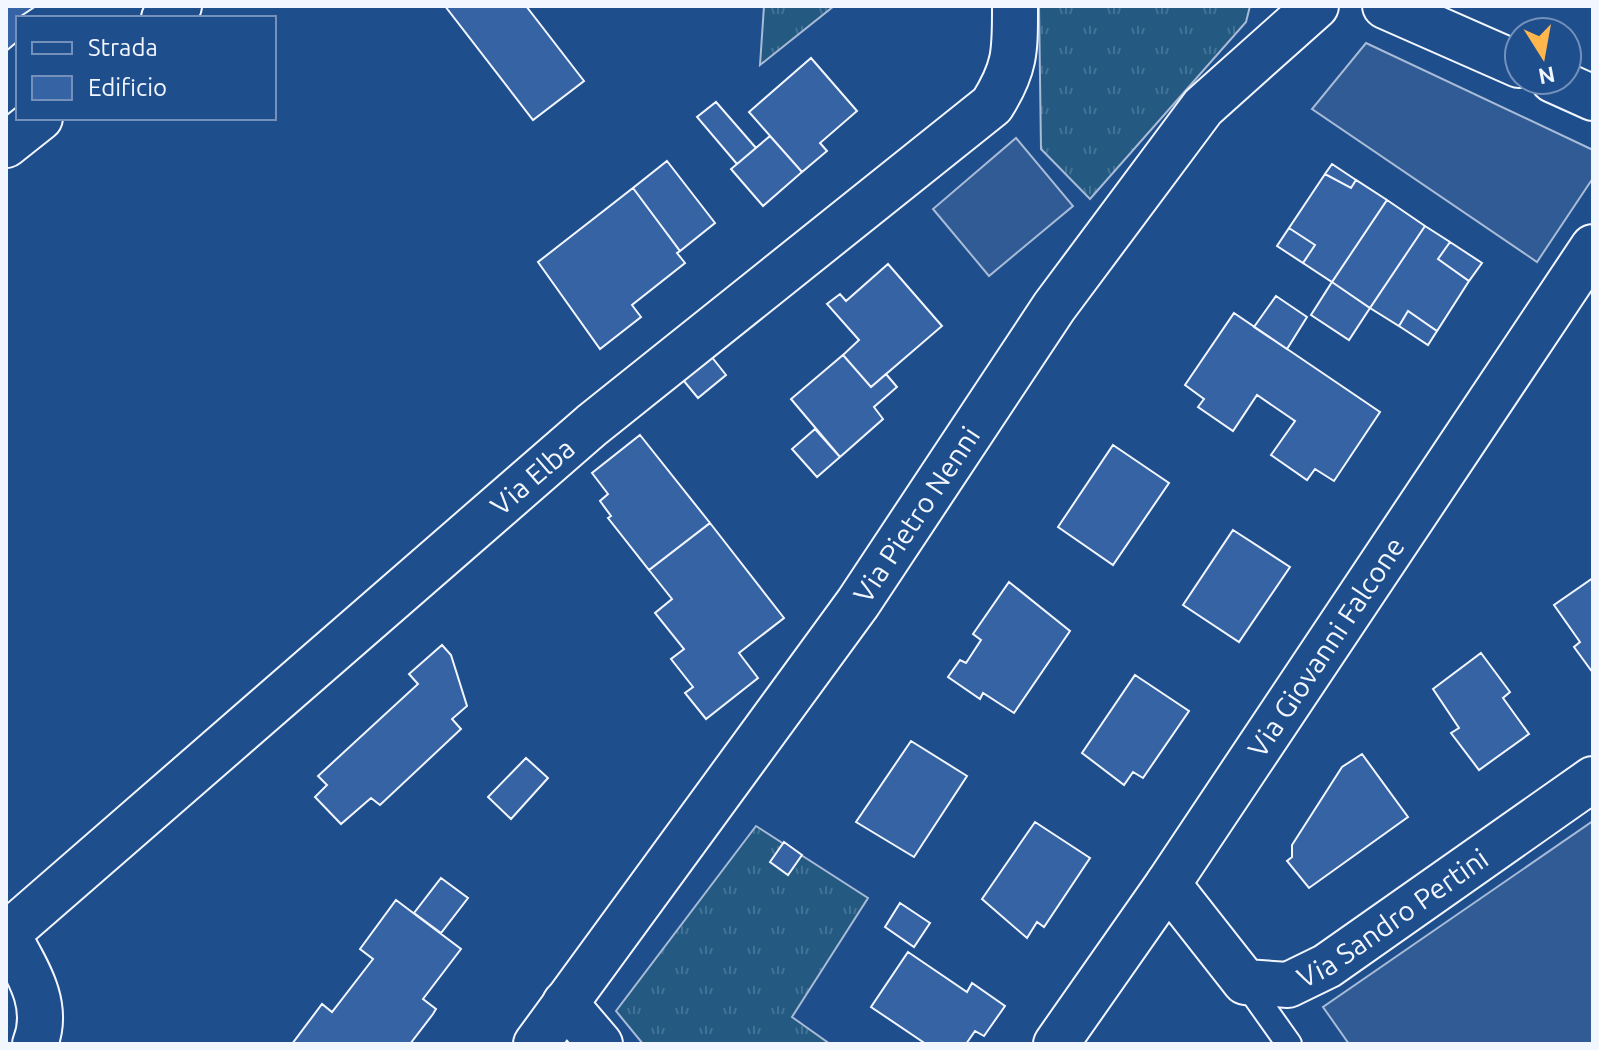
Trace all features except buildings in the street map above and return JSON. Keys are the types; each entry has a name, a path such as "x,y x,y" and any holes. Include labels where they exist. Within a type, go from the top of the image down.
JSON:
{"street":[{"name":"Via Elba","path":"35,1044 42,1026 37,989 7,934 592,425 992,105 1010,77 1015,47 1015,6"},
{"name":"Via Pietro Nenni","path":"536,1044 858,603 1054,307 1203,107 1316,6"},
{"path":"1385,6 1503,58"},
{"path":"6,145 37,120"},
{"name":"Via Giovanni Falcone","path":"1056,1044 1168,884 1593,247"},
{"name":"Via Sandro Pertini","path":"1245,982 1288,985 1327,966 1593,779"},
{"path":"1168,884 1245,982"},
{"path":"565,1003 600,1044"}],"lane":[{"path":"1245,982 1289,1044"}],"green space":[{"path":"764,6 834,6 760,65"},
{"path":"1039,6 1250,6 1246,22 1090,199 1041,149"},
{"path":"756,826 868,898 792,1017 830,1044 643,1044 616,1011"}],"shaded area":[{"path":"1366,43 1593,150 1593,178 1537,262 1312,109"},
{"path":"1016,138 1073,206 989,276 933,209"},
{"path":"1593,821 1593,1044 1349,1044 1323,1007"}]}
